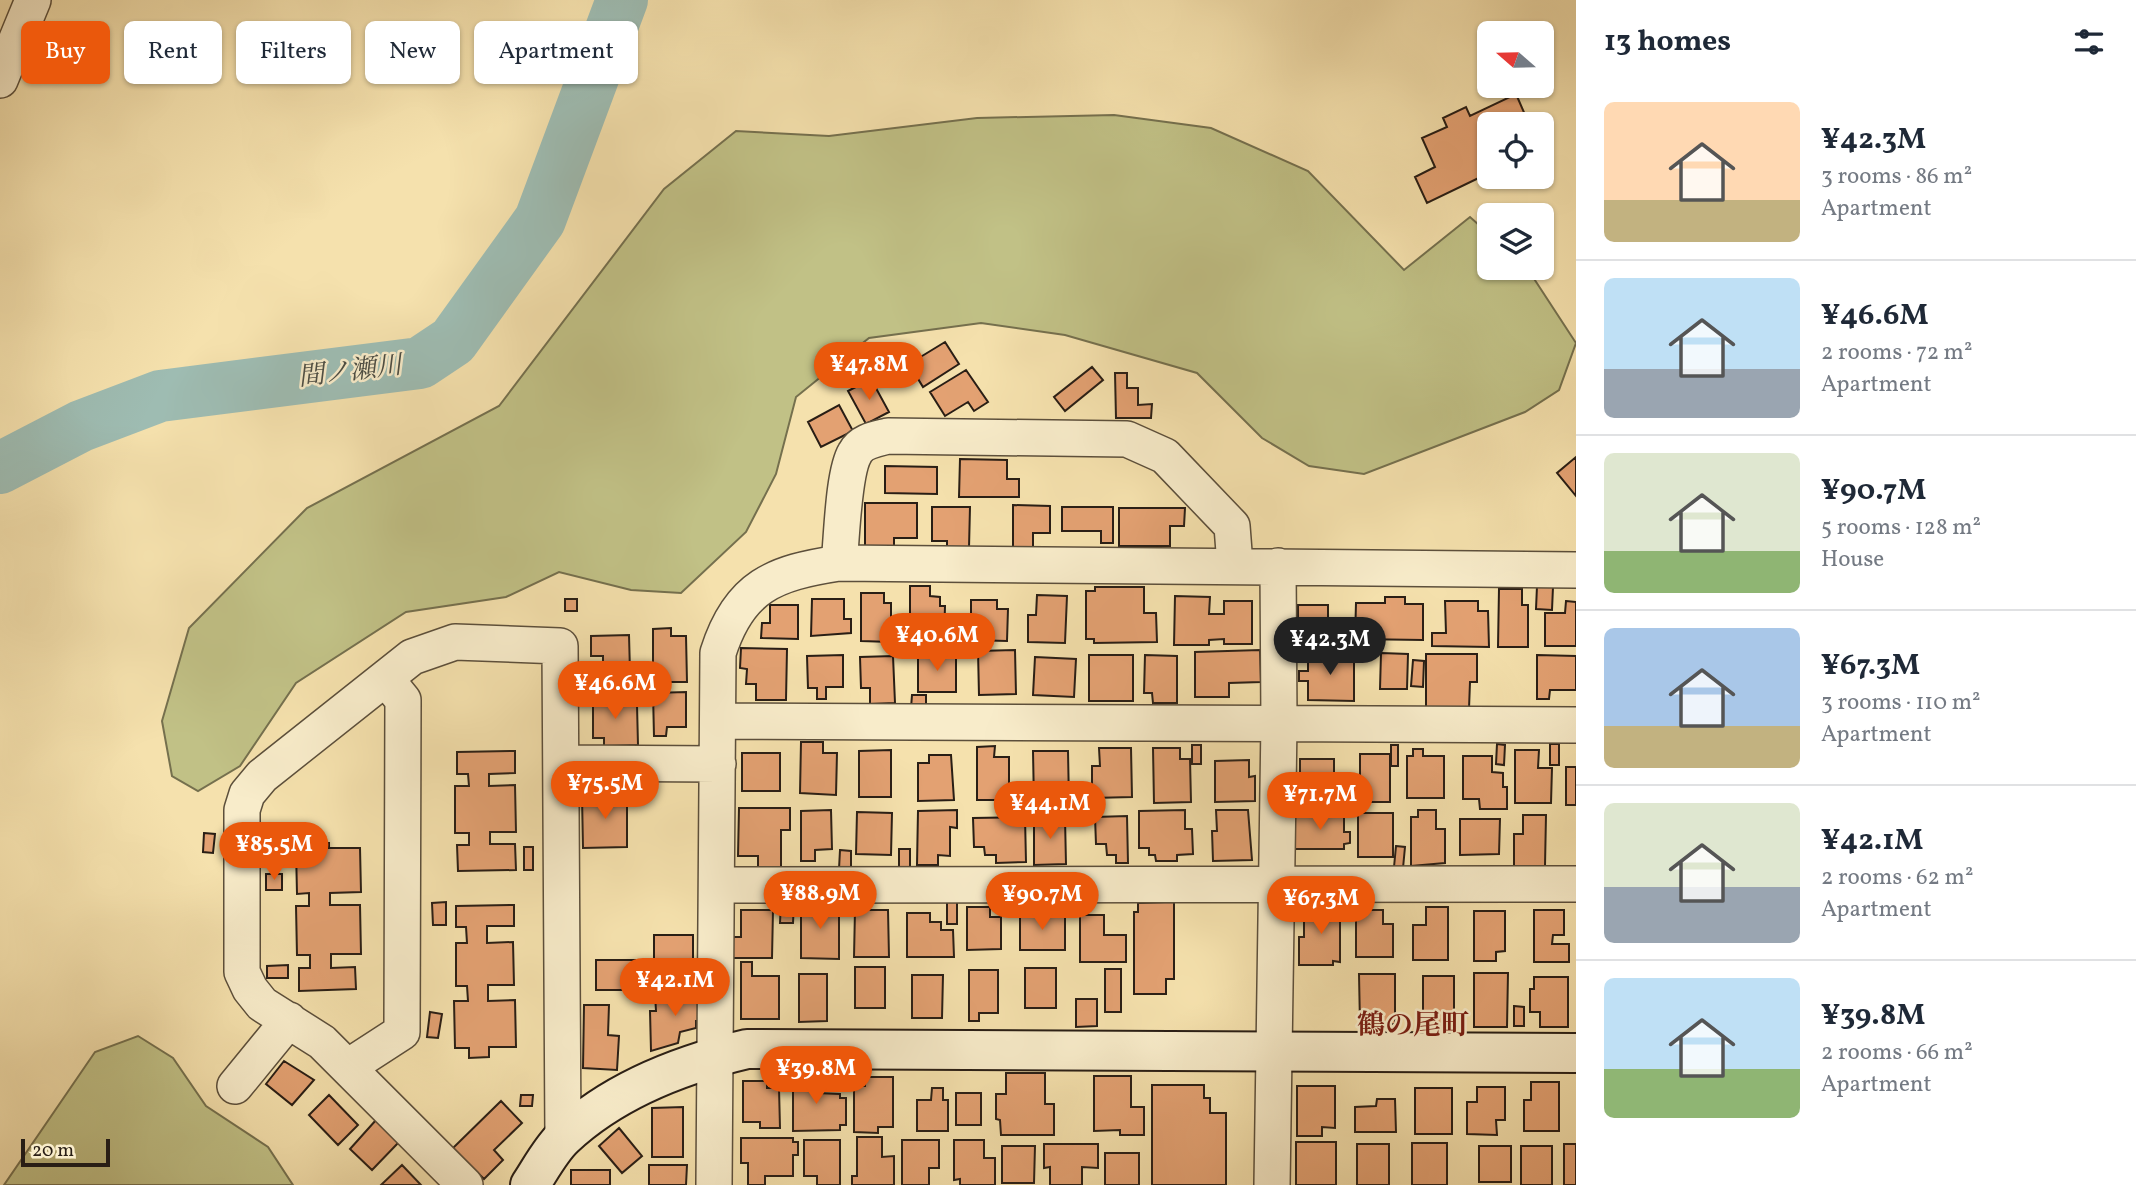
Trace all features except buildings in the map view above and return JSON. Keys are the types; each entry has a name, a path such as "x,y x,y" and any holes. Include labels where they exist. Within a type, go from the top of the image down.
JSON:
{"street":[{"path":"0,80 33,0"},
{"path":"839,563 850,470 855,452 867,442 888,436 1128,439 1165,456 1232,526 1235,565"},
{"path":"715,1185 714,1058 719,885 718,653 724,634 740,606 749,595 774,577 839,563 1576,570"},
{"path":"1272,1185 1276,1052 1278,566"},
{"path":"465,1185 322,1042 262,1004 242,972 242,810 247,794 262,776 412,657 455,642 560,646 563,1138"},
{"path":"348,1067 402,1032 403,700 386,679"},
{"path":"718,721 1576,725"},
{"path":"561,763 718,764"},
{"path":"719,885 1576,884"},
{"path":"235,1086 289,1020"},
{"path":"530,1185 563,1138 599,1111 643,1084 747,1049 1576,1053"}],"green space":[{"path":"1114,115 1211,128 1308,171 1404,270 1470,217 1477,223 1477,280 1535,280 1576,343 1559,390 1525,412 1364,474 1309,466 1262,438 1197,373 1065,335 981,323 869,338 796,397 776,474 746,532 681,593 631,590 559,572 506,597 406,612 296,683 240,766 198,791 172,776 162,721 189,628 307,508 499,406 664,189 736,131 829,136 977,118"},
{"path":"138,1036 173,1058 206,1106 268,1147 293,1185 4,1185 95,1052"}],"waterway":[{"name":"間ノ瀬川","path":"0,468 81,426 160,396 420,363 453,341 540,220 622,0"}],"district":[{"name":"鶴の尾町","path":"1413,1026"}]}
